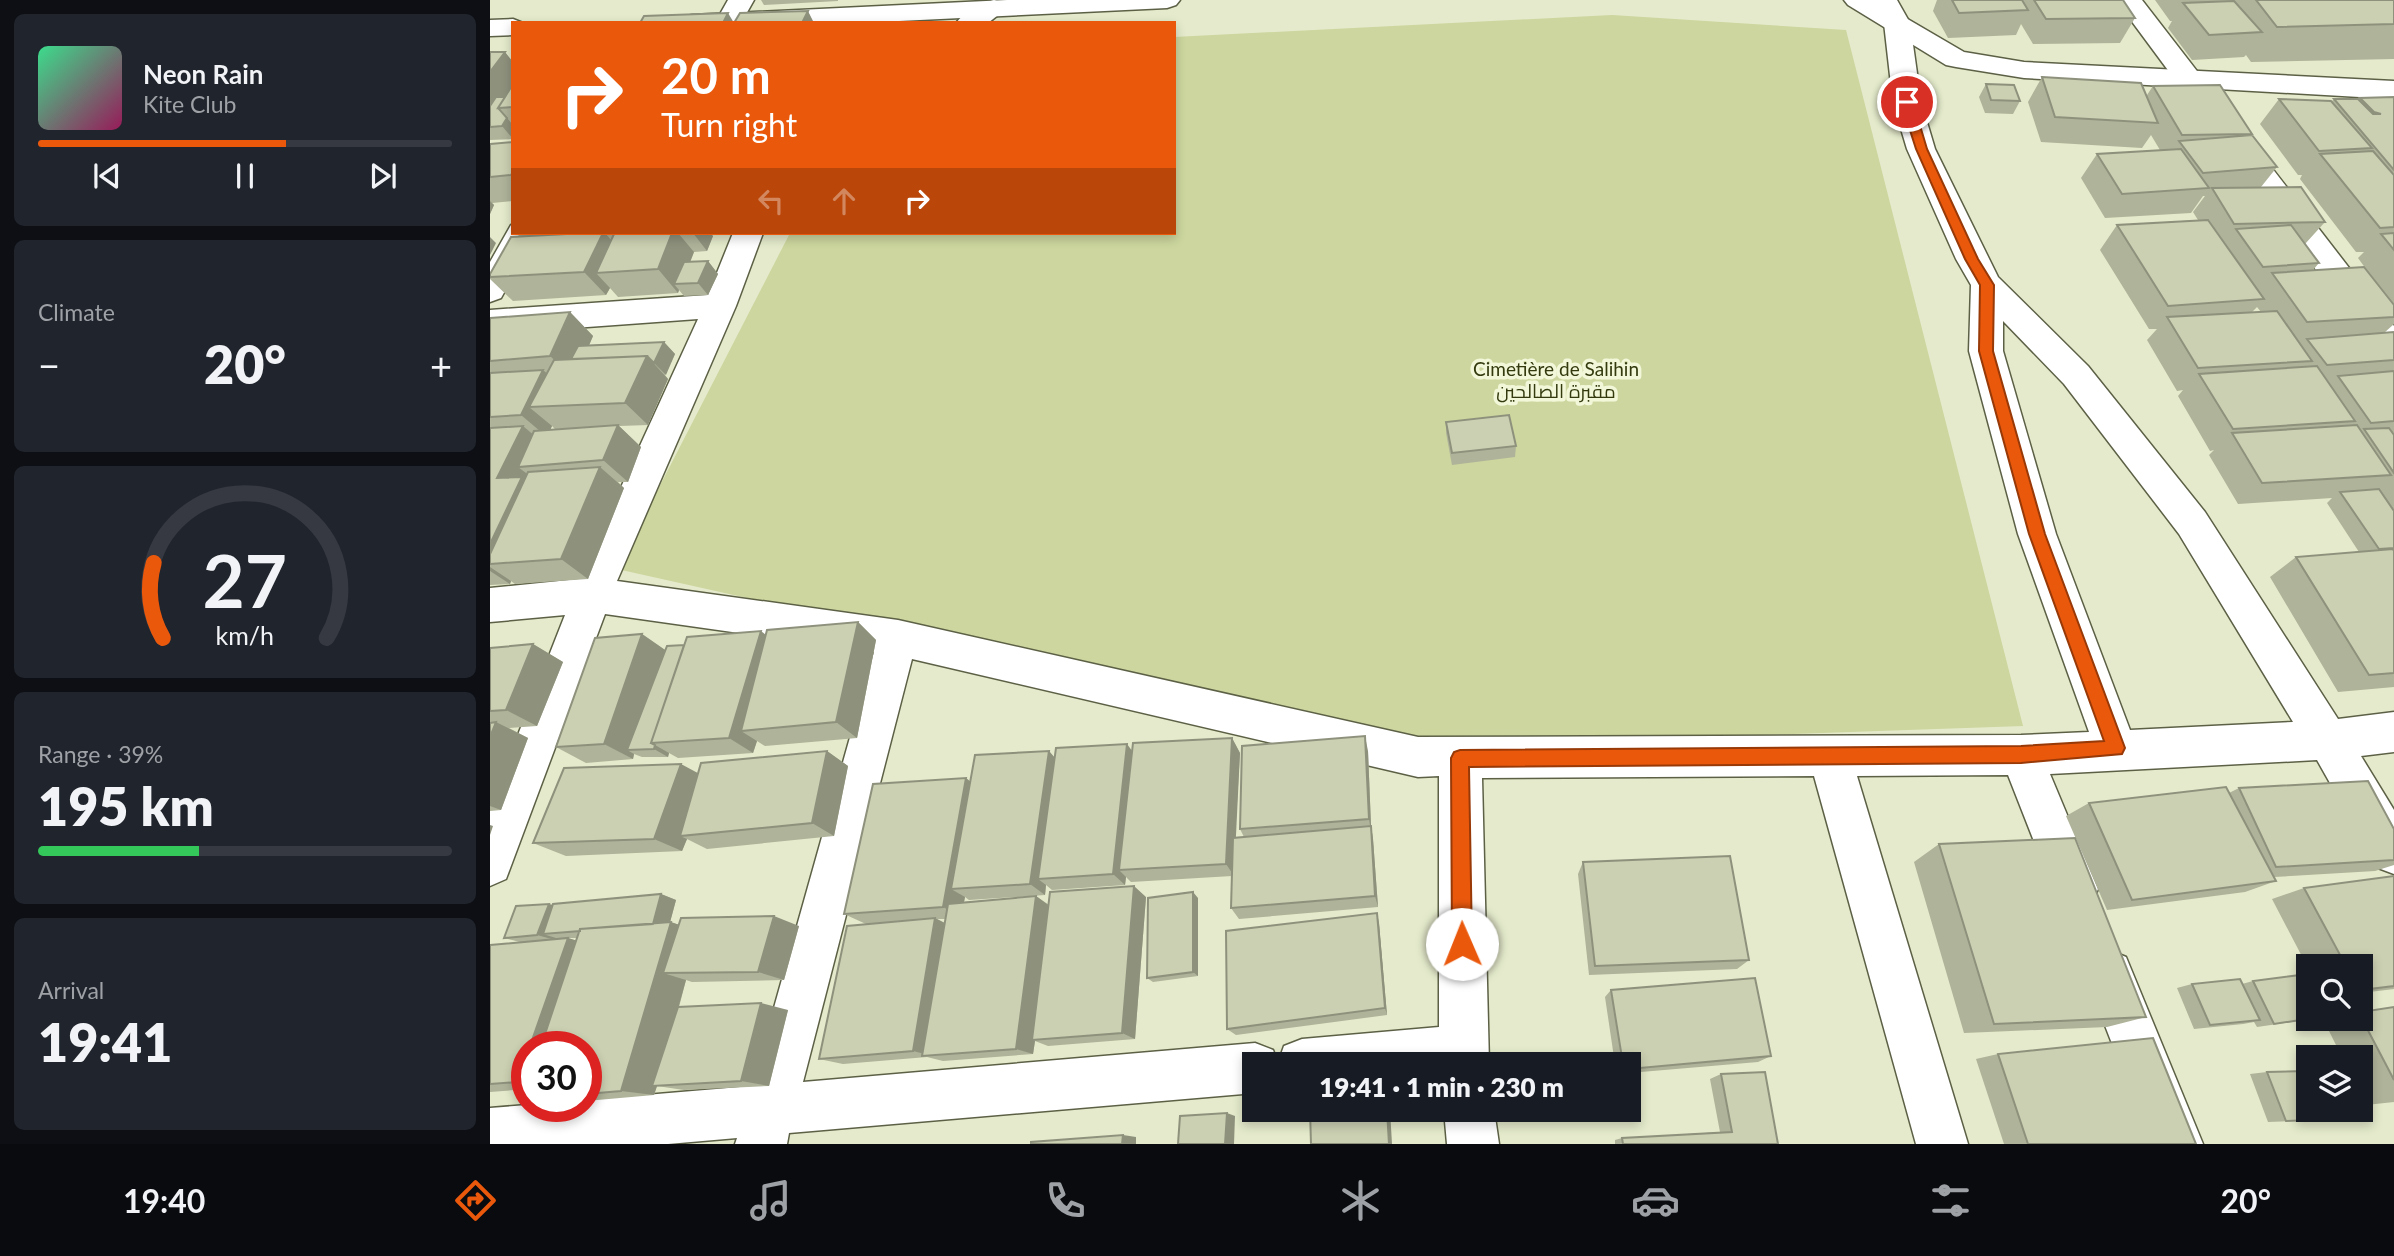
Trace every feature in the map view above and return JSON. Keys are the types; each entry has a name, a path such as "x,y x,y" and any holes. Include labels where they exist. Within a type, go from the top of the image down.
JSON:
{"street":[{"path":"729,21 741,0"},
{"path":"747,21 1048,3 1167,0"},
{"path":"1857,0 1891,12 1956,59 2024,70 2394,90"},
{"path":"2129,0 2394,350"},
{"path":"972,21 994,8"},
{"path":"1891,12 1907,102 1922,149 1972,259 1987,285 2083,383 2192,523 2328,740 2394,852"},
{"path":"490,28 511,27"},
{"path":"490,289 521,235"},
{"path":"490,863 593,595 720,306 747,235"},
{"path":"1987,285 1986,351 2037,534 2116,748"},
{"path":"490,322 720,306"},
{"path":"490,606 593,595 898,638 1418,757 2021,755 2116,748 2328,740 2394,732"},
{"path":"765,1127 898,638"},
{"path":"2021,755 2177,1144"},
{"path":"1830,756 1942,1144"},
{"path":"1460,758 1464,1052"},
{"path":"490,1134 765,1127 1242,1070"},
{"path":"1470,1122 1473,1144"}],"green space":[{"name":"Cimetière de Salihin مقبرة الصالحين","path":"1612,15 1846,30 2023,726 1413,747 617,569 789,235 1176,235 1176,37"}],"building":[{"path":"1952,0 2022,0 2028,10 1959,13"},
{"path":"2034,0 2123,0 2135,18 2046,19"},
{"path":"2256,0 2394,0 2394,24 2277,27"},
{"path":"2234,1 2262,32 2209,35 2183,3"},
{"path":"808,11 803,21 735,21 740,13"},
{"path":"728,13 724,21 641,21 644,16"},
{"path":"490,52 505,52 490,72"},
{"path":"2042,77 2141,83 2158,123 2055,117"},
{"path":"1986,84 2014,85 2020,101 1991,100"},
{"path":"2220,85 2252,134 2182,135 2153,86"},
{"path":"511,87 511,107 498,108"},
{"path":"496,97 505,97 498,108 507,118 502,126 490,127 490,106"},
{"path":"2394,97 2394,170 2334,99 2358,99 2373,114 2381,114 2374,112 2360,98"},
{"path":"2279,99 2331,101 2372,148 2319,151"},
{"path":"2252,135 2277,167 2203,173 2179,141"},
{"path":"511,142 511,175 490,177 490,144"},
{"path":"2181,149 2209,188 2122,194 2097,154"},
{"path":"2373,151 2394,175 2394,227 2380,228 2320,154"},
{"path":"2301,187 2325,222 2234,224 2212,188"},
{"path":"2208,220 2264,299 2168,306 2117,225"},
{"path":"2291,225 2319,263 2263,267 2236,229"},
{"path":"2394,233 2394,250 2381,234"},
{"path":"602,235 584,272 490,277 511,237"},
{"path":"614,235 671,235 658,269 596,273"},
{"path":"708,261 698,283 674,284 684,262"},
{"path":"2364,267 2394,305 2394,317 2307,322 2272,273"},
{"path":"2277,311 2312,361 2198,368 2167,317"},
{"path":"570,312 550,356 490,361 490,318"},
{"path":"2394,332 2394,360 2327,365 2307,339"},
{"path":"664,342 654,363 647,356 571,359 578,346"},
{"path":"647,356 625,403 529,407 554,360"},
{"path":"2317,366 2355,421 2233,429 2199,374"},
{"path":"543,370 521,415 490,417 490,373"},
{"path":"2394,371 2394,421 2371,423 2338,376"},
{"path":"1509,415 1516,446 1452,453 1446,422"},
{"path":"618,425 603,460 518,467 534,431"},
{"path":"2357,425 2391,475 2262,483 2232,433"},
{"path":"523,426 497,478 522,477 490,544 490,428"},
{"path":"2389,428 2394,435 2394,473 2364,429"},
{"path":"600,467 561,559 490,564 490,554 528,472"},
{"path":"2379,489 2394,511 2394,548 2379,549 2340,492"},
{"path":"2393,549 2394,673 2369,675 2296,557"},
{"path":"858,622 836,722 741,731 767,630"},
{"path":"761,631 729,738 651,743 687,637"},
{"path":"642,634 604,744 556,747 595,638"},
{"path":"533,644 506,710 490,711 490,648"},
{"path":"684,645 651,743 655,745 654,749 627,750 667,646"},
{"path":"496,722 490,737 490,723"},
{"path":"1365,736 1369,819 1240,829 1242,746"},
{"path":"1232,738 1226,864 1119,870 1133,743"},
{"path":"1127,744 1113,874 1038,879 1056,748"},
{"path":"827,751 812,823 680,836 701,763"},
{"path":"1049,751 1030,884 951,889 975,755"},
{"path":"681,764 654,839 533,843 564,768"},
{"path":"966,778 943,907 844,914 873,784"},
{"path":"2368,781 2394,829 2394,860 2276,867 2239,788"},
{"path":"2226,787 2276,881 2132,900 2089,803"},
{"path":"1371,826 1375,896 1231,908 1233,838"},
{"path":"2075,838 2146,1017 1994,1024 1939,844"},
{"path":"1730,856 1749,960 1595,966 1583,862"},
{"path":"2394,876 2394,986 2373,989 2373,954 2340,954 2304,888"},
{"path":"1134,886 1122,1033 1032,1040 1050,892"},
{"path":"1193,892 1193,972 1147,978 1148,898"},
{"path":"661,894 653,924 543,934 553,904"},
{"path":"1036,896 1016,1049 922,1056 948,904"},
{"path":"549,904 537,935 504,938 516,906"},
{"path":"1377,913 1385,1008 1227,1029 1226,931"},
{"path":"774,916 758,972 663,973 681,918"},
{"path":"935,918 913,1051 819,1059 847,926"},
{"path":"671,922 621,1091 602,1093 602,1031 546,1031 580,929"},
{"path":"568,938 535,1031 511,1031 511,1082 490,1084 490,945"},
{"path":"2296,976 2296,1021 2274,1024 2253,981"},
{"path":"1755,978 1771,1056 1641,1068 1641,1052 1621,1052 1611,990"},
{"path":"2240,979 2260,1020 2210,1025 2192,984"},
{"path":"761,1003 741,1081 652,1086 678,1007"},
{"path":"2394,1007 2394,1080 2368,1031 2373,1031 2373,1010"},
{"path":"2153,1038 2196,1144 2028,1144 1998,1054"},
{"path":"2296,1071 2296,1121 2286,1121 2267,1072"},
{"path":"1765,1072 1778,1144 1623,1144 1622,1138 1732,1132 1721,1074"},
{"path":"1227,1113 1225,1144 1178,1144 1180,1116"},
{"path":"1310,1122 1388,1122 1389,1144 1311,1144"},
{"path":"1123,1135 1122,1144 1031,1144 1031,1142"}],"route":[{"path":"1462,944 1460,758 2021,755 2116,748 2037,534 1986,351 1987,285 1972,259 1922,149 1907,102"}]}
